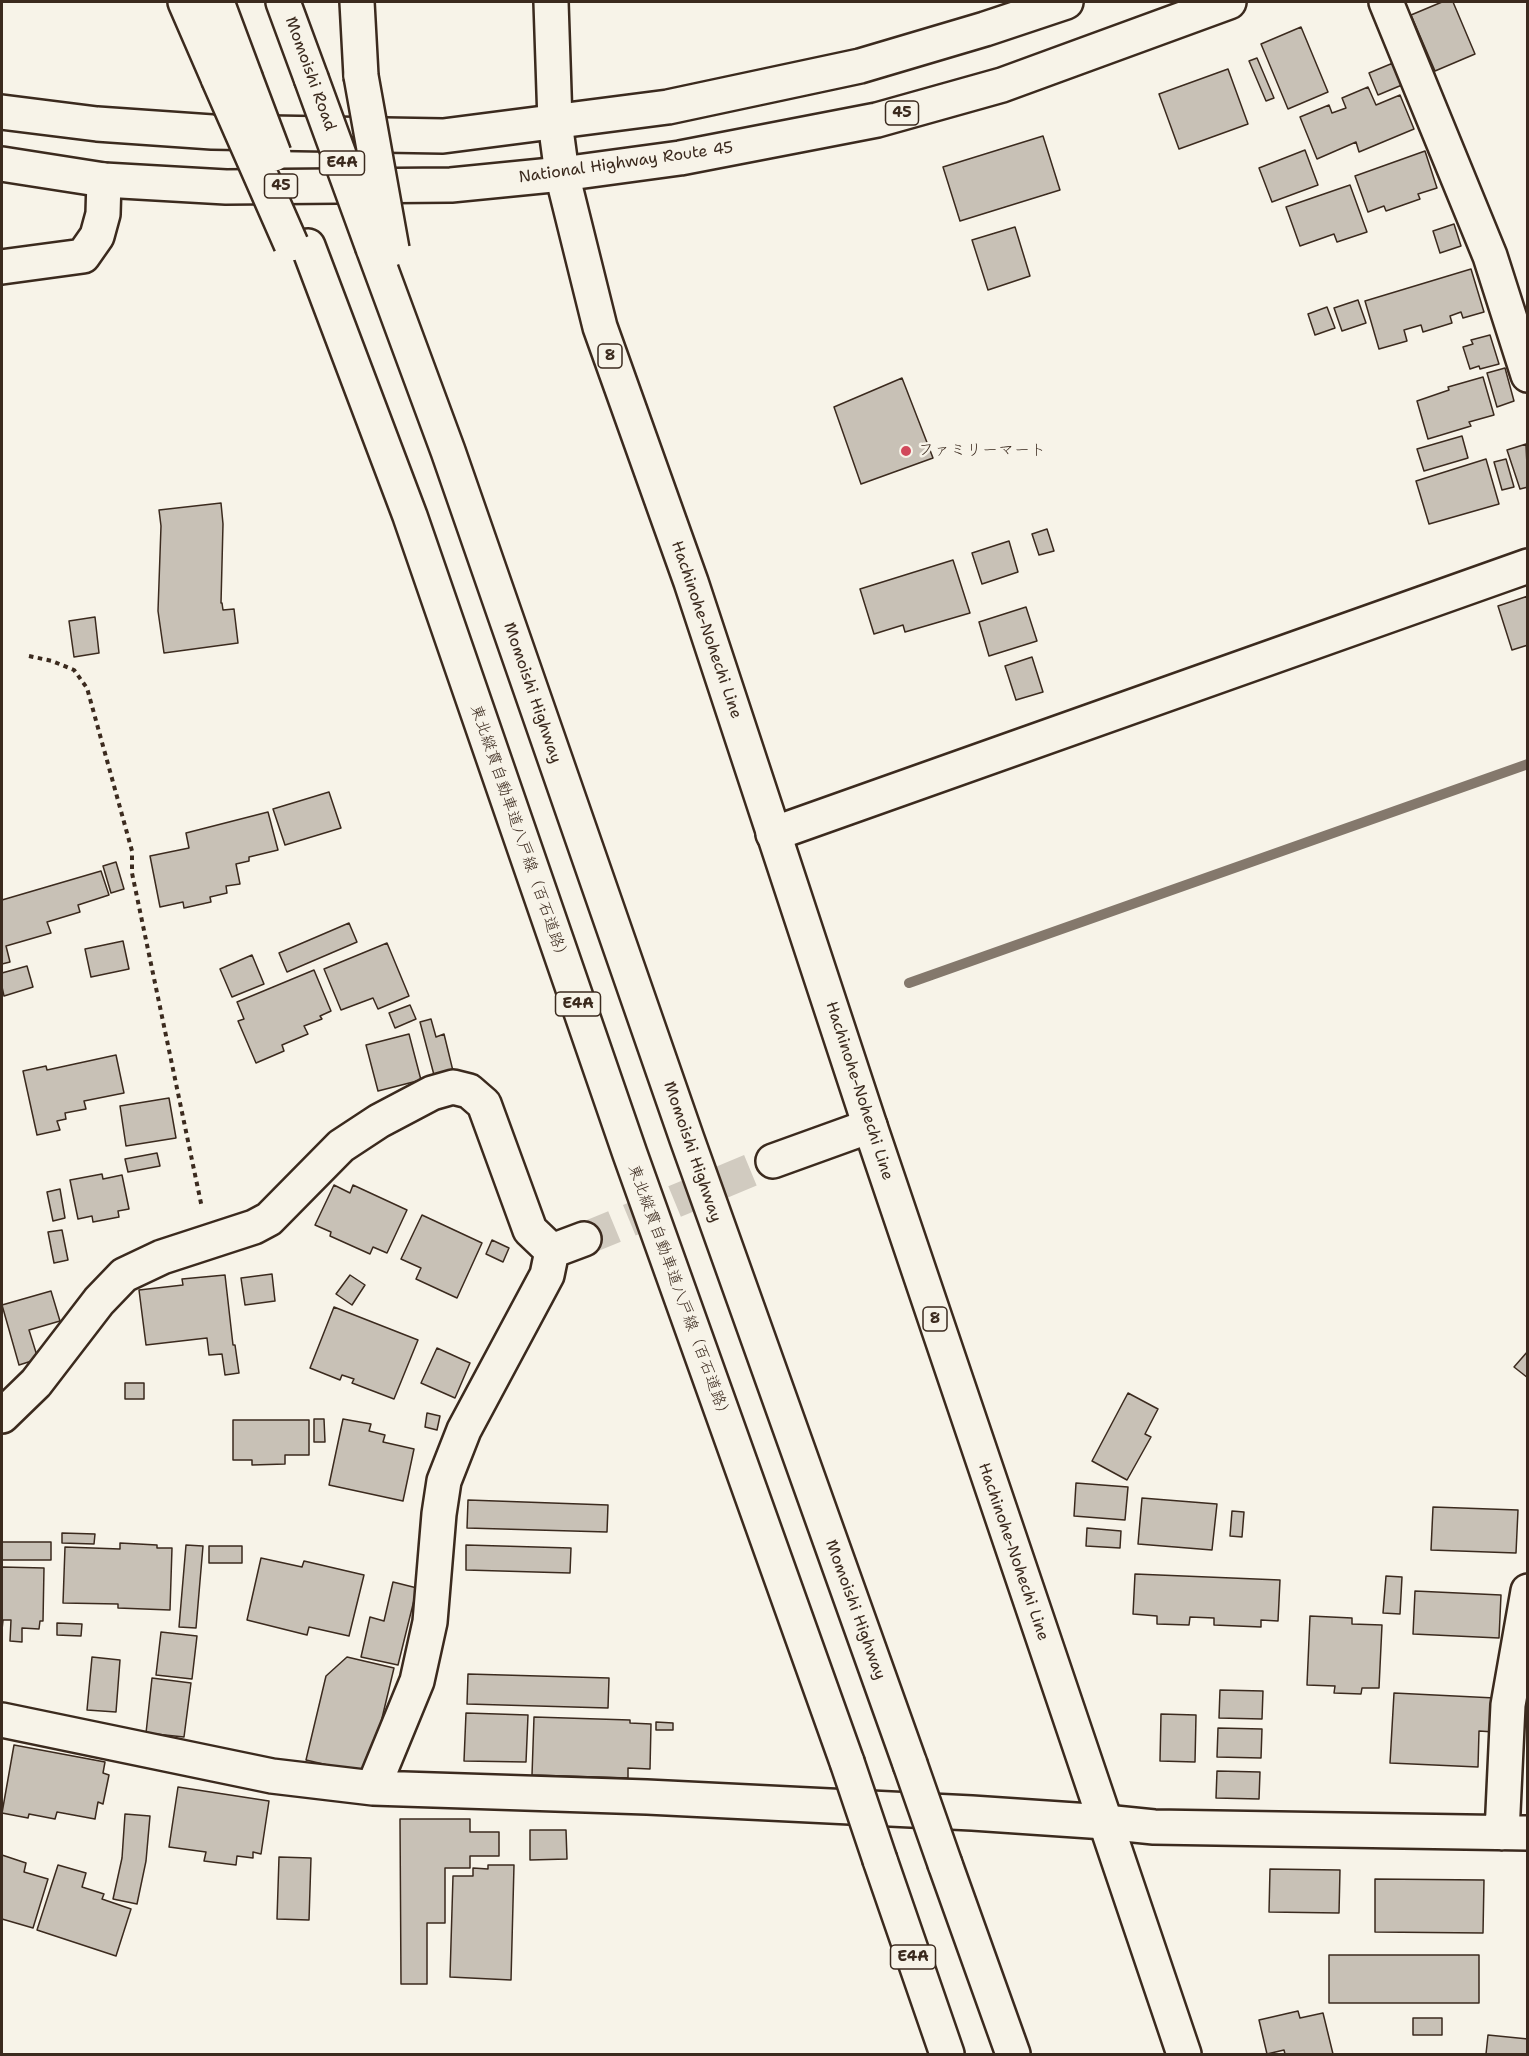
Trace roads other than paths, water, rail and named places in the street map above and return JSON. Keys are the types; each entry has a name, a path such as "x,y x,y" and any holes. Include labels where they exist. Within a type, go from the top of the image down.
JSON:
{"main road":[{"path":"185,2 232,77"},
{"path":"217,2 232,77"},
{"name":"Momoishi Road","path":"283,2 311,78 383,248"},
{"path":"357,2 361,76 383,248"},
{"name":"Hachinohe-Nohechi Line","path":"551,2 555,122 562,174 600,327 691,582 870,1126 1184,2055"},
{"path":"2,112 97,124 223,132 443,136 668,107 860,66 986,29 1066,2"},
{"name":"National Highway Route 45","path":"2,164 104,180 225,187 451,185 562,174 680,158 877,120 1002,85 1229,2"},
{"path":"1386,2 1490,256 1527,375"},
{"name":"東北縦貫自動車道八戸線（百石道路）","path":"232,77 410,516 630,1154 846,1762 947,2055"},
{"path":"2,267 83,256 97,236 103,214 104,180"},
{"name":"Momoishi Highway","path":"383,248 410,347 687,1139 1013,2055"},
{"path":"773,834 1527,566"},
{"path":"2,1416 36,1383 99,1301 124,1275 162,1257 254,1227 269,1219 342,1146 379,1121 432,1093 453,1087 469,1091 484,1104 530,1230 552,1251"},
{"path":"773,1161 870,1126"},
{"path":"552,1251 584,1239"},
{"path":"373,1788 417,1681 430,1622 444,1481 464,1430 547,1275 552,1251"},
{"path":"2,1720 272,1776 373,1788 647,1797 972,1813 1154,1827 1515,1833 1508,1705 1527,1591"}],"waterway":[{"path":"909,983 1528,764"}],"tunnel":[{"path":"584,1239 773,1161"}],"place":[{"name":"ファミリーマート","path":"906,451"}]}
